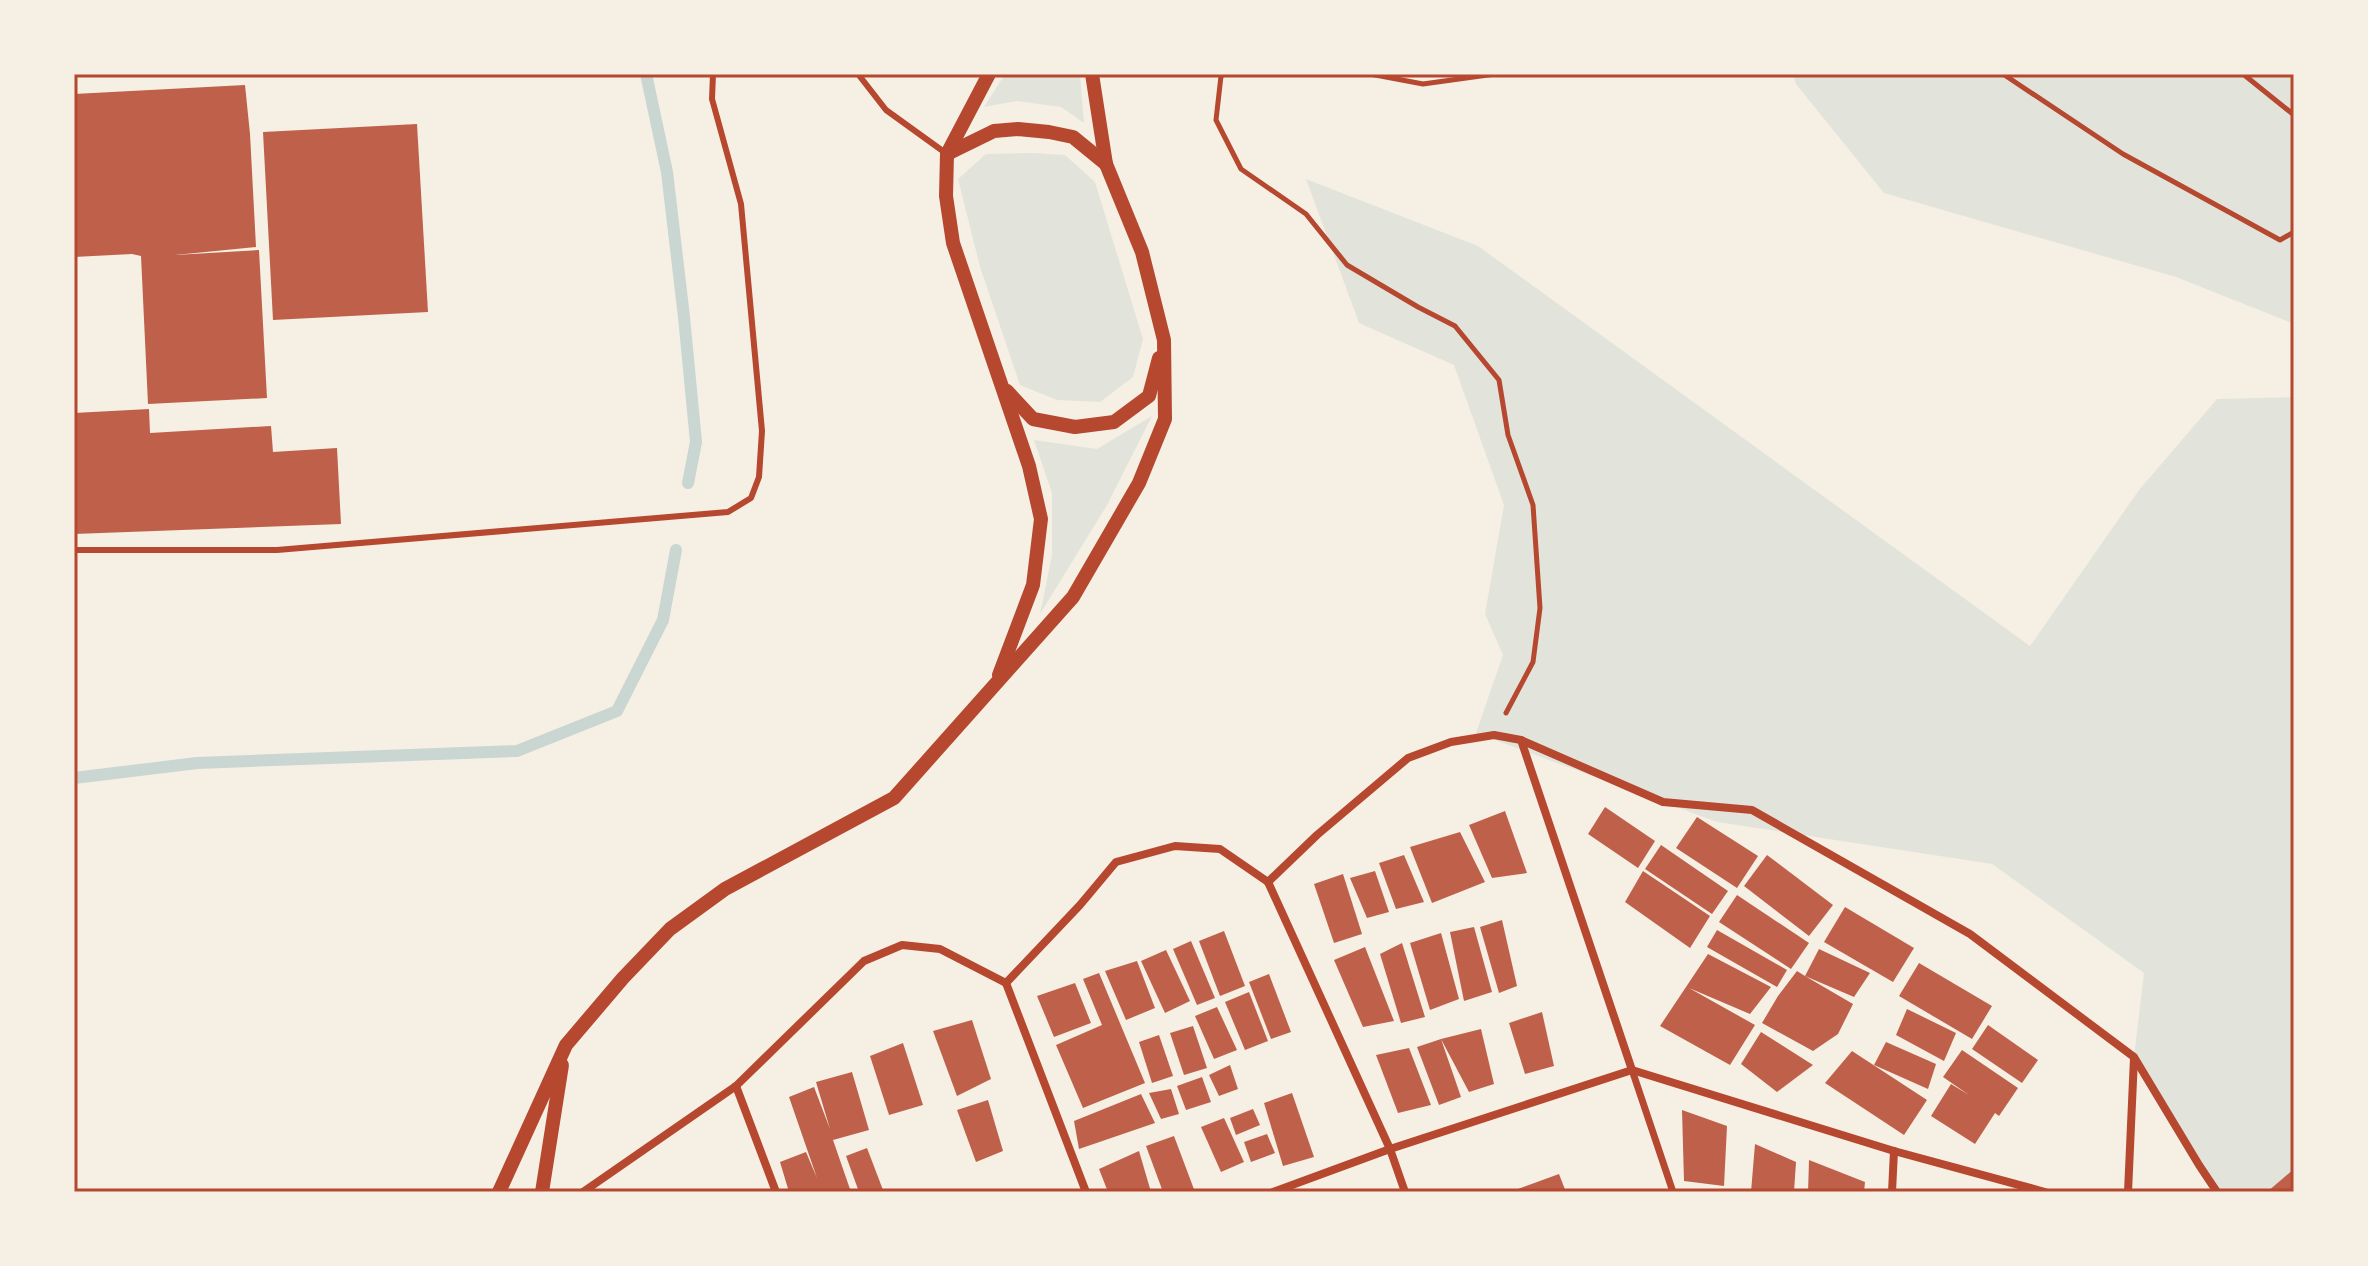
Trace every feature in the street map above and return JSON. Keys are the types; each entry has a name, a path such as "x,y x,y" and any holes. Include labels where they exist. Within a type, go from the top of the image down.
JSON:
{"street":[{"path":"989,74 947,154 946,196 953,243 1029,466 1041,519 1033,585 996,683"},
{"path":"499,1192 566,1045 623,978 670,929 725,889 894,798 1073,597 1139,483 1165,419 1164,340 1142,252 1106,164 1092,74"},
{"path":"947,154 994,131 1018,129 1073,137 1106,164"},
{"path":"1004,388 1033,419 1075,427 1114,422 1149,396 1164,340"},
{"path":"1268,882 1317,835 1408,758 1451,742 1494,735 1521,740 1663,802 1752,810 1970,934 2134,1057 2217,1192"},
{"path":"1521,740 1673,1192"},
{"path":"1006,983 1116,862 1175,846 1220,849 1268,882 1390,1149 1405,1192"},
{"path":"583,1192 736,1086 864,961 902,945 940,949 1006,983 1086,1192"},
{"path":"542,1192 566,1045"},
{"path":"2128,1192 2134,1057"},
{"path":"1273,1192 1390,1149 1632,1070 1894,1151 2045,1192"},
{"path":"736,1086 776,1192"},
{"path":"1892,1192 1894,1151"}],"lane":[{"path":"74,550 277,550 728,512 751,498 759,477 762,431 741,204 712,99 713,74"},
{"path":"858,74 886,110 947,154"}],"path":[{"path":"1225,74 1221,76 1216,120 1241,169 1306,214 1347,265 1455,326 1499,380 1508,435 1533,505 1540,608 1533,662 1494,735"},
{"path":"1370,74 1423,84 1495,74"},
{"path":"2003,74 2123,154 2280,240 2294,232"},
{"path":"2243,74 2294,115"}],"shaded area":[{"path":"1005,74 1080,74 1084,123 1061,107 1017,101 984,107"},
{"path":"1793,74 2294,74 2294,324 2176,277 1884,193 1796,84"},
{"path":"986,154 1065,155 1095,182 1143,339 1133,377 1100,402 1057,400 1020,385 980,267 958,179"},
{"path":"1306,179 1478,246 2030,646 2139,490 2217,399 2294,397 2294,1192 2217,1192 2134,1057 2144,973 1992,864 1717,822 1476,733 1503,655 1485,614 1504,505 1454,365 1359,323"},
{"path":"1152,416 1107,505 1040,614 1052,555 1052,493 1034,440 1097,449"}],"building":[{"path":"245,85 256,247 175,255 259,250 267,398 148,404 141,256 74,257 74,94"},
{"path":"417,124 428,312 273,320 263,132"},
{"path":"149,409 150,433 271,426 273,452 337,448 341,524 74,534 74,413"},
{"path":"1605,807 1655,841 1638,868 1588,834"},
{"path":"1505,811 1527,873 1492,878 1469,825"},
{"path":"1697,817 1758,856 1737,888 1676,848"},
{"path":"1460,832 1485,882 1432,903 1410,847"},
{"path":"1661,845 1728,891 1712,914 1645,869"},
{"path":"1404,855 1424,902 1396,909 1379,863"},
{"path":"1767,855 1833,905 1809,936 1744,886"},
{"path":"1375,871 1389,912 1367,918 1350,878"},
{"path":"1643,871 1710,916 1690,948 1625,902"},
{"path":"1343,874 1362,934 1334,943 1314,884"},
{"path":"1737,895 1809,943 1791,969 1719,922"},
{"path":"1845,907 1914,948 1893,982 1824,942"},
{"path":"1502,920 1517,986 1499,993 1480,927"},
{"path":"1474,927 1492,992 1464,1001 1450,932"},
{"path":"1717,930 1787,970 1777,987 1707,947"},
{"path":"1224,931 1245,986 1220,996 1199,941"},
{"path":"1441,933 1459,999 1430,1010 1410,943"},
{"path":"1191,941 1215,998 1197,1005 1173,949"},
{"path":"1402,943 1425,1017 1401,1023 1380,954"},
{"path":"1365,947 1394,1021 1363,1027 1334,960"},
{"path":"1819,949 1870,973 1854,997 1805,976"},
{"path":"1166,950 1190,1001 1165,1013 1141,961"},
{"path":"1708,954 1771,987 1750,1014 1689,988 1755,1025 1730,1065 1660,1026"},
{"path":"1137,961 1155,1008 1126,1020 1105,971"},
{"path":"1919,963 1992,1006 1972,1039 1899,996"},
{"path":"1797,971 1853,1004 1838,1034 1813,1051 1762,1023"},
{"path":"1099,973 1145,1083 1083,1108 1056,1045 1102,1025 1083,979"},
{"path":"1269,974 1291,1032 1271,1039 1249,982"},
{"path":"1075,983 1091,1023 1054,1037 1037,996"},
{"path":"1249,992 1268,1041 1245,1050 1225,1002"},
{"path":"1217,1007 1237,1050 1214,1059 1195,1016"},
{"path":"1907,1009 1956,1033 1944,1061 1896,1035"},
{"path":"1542,1012 1554,1066 1525,1074 1509,1023"},
{"path":"972,1020 991,1079 957,1096 933,1031"},
{"path":"1988,1025 2038,1060 2022,1083 1972,1049"},
{"path":"1193,1026 1207,1068 1184,1075 1170,1033"},
{"path":"1481,1029 1494,1084 1469,1092 1441,1039"},
{"path":"1761,1032 1813,1065 1777,1092 1741,1064"},
{"path":"1159,1035 1173,1076 1152,1083 1139,1042"},
{"path":"1441,1039 1461,1097 1439,1105 1417,1047"},
{"path":"1886,1042 1936,1064 1928,1089 1874,1065"},
{"path":"903,1043 923,1105 889,1115 870,1056"},
{"path":"1409,1048 1431,1105 1398,1113 1376,1055"},
{"path":"1962,1050 2018,1088 1999,1116 1995,1113 1975,1144 1931,1116 1951,1084 1969,1095 1943,1077"},
{"path":"1852,1051 1927,1100 1904,1135 1825,1083"},
{"path":"1230,1065 1238,1089 1219,1096 1209,1075"},
{"path":"852,1072 869,1130 833,1140 851,1192 789,1192 780,1162 806,1152 817,1178 789,1097 814,1087 830,1129 816,1082"},
{"path":"1202,1077 1211,1102 1186,1110 1177,1086"},
{"path":"1171,1089 1179,1114 1161,1119 1149,1093"},
{"path":"1292,1093 1314,1157 1283,1166 1264,1103"},
{"path":"1141,1094 1155,1123 1079,1149 1074,1121"},
{"path":"988,1100 1003,1151 976,1162 957,1110"},
{"path":"1253,1109 1260,1125 1236,1135 1230,1118"},
{"path":"1682,1110 1727,1126 1724,1186 1684,1181"},
{"path":"1224,1118 1244,1162 1221,1172 1201,1127"},
{"path":"1267,1134 1275,1153 1251,1162 1244,1142"},
{"path":"1174,1136 1195,1192 1163,1192 1146,1146"},
{"path":"1755,1144 1796,1162 1794,1192 1751,1192"},
{"path":"867,1148 883,1190 878,1192 859,1192 846,1156"},
{"path":"1139,1151 1151,1192 1108,1192 1099,1169"},
{"path":"1809,1160 1865,1182 1864,1192 1808,1192"},
{"path":"2294,1169 2294,1192 2267,1192"},
{"path":"1559,1174 1566,1192 1510,1192"}],"waterway":[{"path":"646,74 667,172 684,317 696,442 688,483"},
{"path":"74,778 197,763 517,751 617,711 663,620 676,550"}]}
